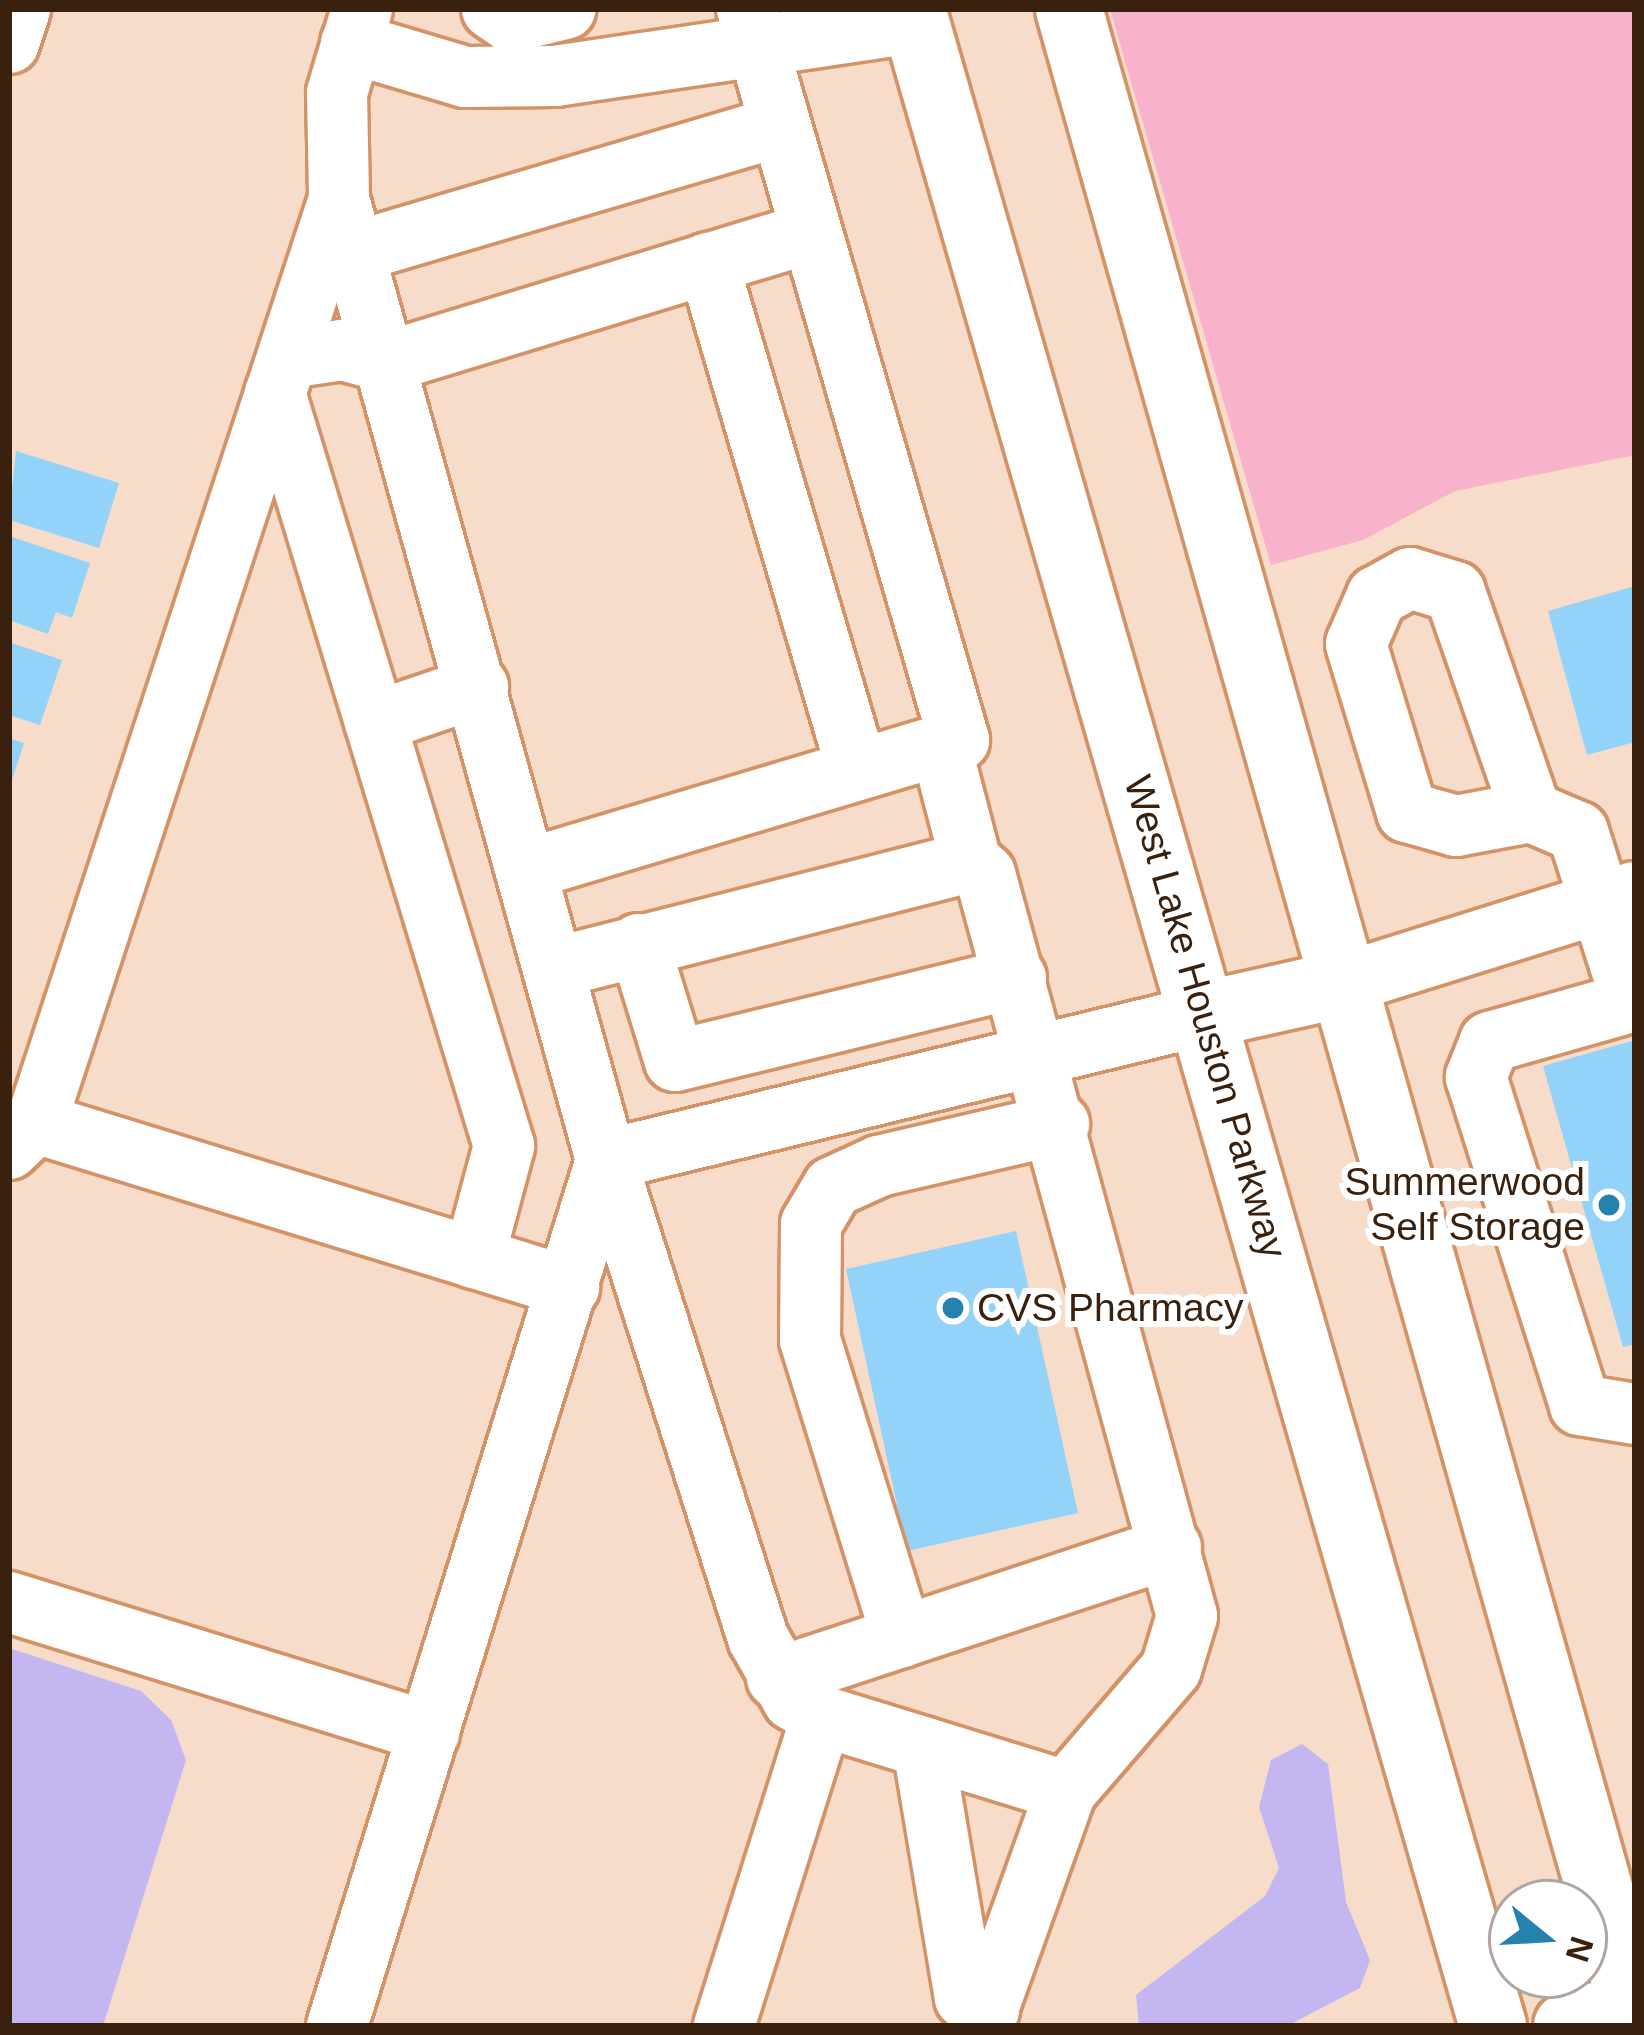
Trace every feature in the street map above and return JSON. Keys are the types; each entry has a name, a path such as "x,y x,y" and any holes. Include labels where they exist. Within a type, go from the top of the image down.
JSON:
{"main road":[{"path":"1069,9 1338,986 1634,2008 1568,2026"},
{"name":"West Lake Houston Parkway","path":"930,14 1493,2026"},
{"path":"1208,1014 1338,986"}],"street":[{"path":"9,44 20,9"},
{"path":"492,9 511,22 565,9"},
{"path":"930,14 752,28 555,76 465,76 357,26 337,93 347,225 606,1160 777,1678 822,1716 1066,1791"},
{"path":"527,869 959,740 752,28"},
{"path":"347,225 780,126"},
{"path":"347,225 281,375 22,1136 474,1258 562,1312 661,1334"},
{"path":"281,375 342,350 387,362 811,232"},
{"path":"708,263 857,769"},
{"path":"281,375 375,722 504,1146 474,1258"},
{"path":"375,722 478,687"},
{"path":"923,1747 965,1998 986,2018 1066,1791 1172,1669 1187,1616 1041,1054 985,874 971,862 941,747"},
{"path":"1531,812 1578,832 1620,897 1634,1002 1490,1042 1475,1077 1580,1405 1635,1414"},
{"path":"554,968 971,862"},
{"path":"1338,986 1620,897"},
{"path":"639,944 675,1061 1016,978"},
{"path":"606,1160 1208,1014"},
{"path":"902,1637 810,1340 811,1224 833,1187 878,1166 1059,1124"},
{"path":"337,2026 606,1160"},
{"path":"777,1678 1171,1548"},
{"path":"9,1602 429,1732"},
{"path":"724,2026 822,1716"}],"shaded area":[{"path":"1110,9 1635,9 1635,455 1455,491 1363,540 1271,565"},
{"path":"9,1648 141,1691 171,1720 186,1760 103,2026 9,2026"},
{"path":"1302,1744 1328,1764 1346,1902 1370,1960 1360,1988 1287,2026 1139,2026 1136,1995 1265,1896 1279,1868 1259,1807 1271,1760"}],"building":[{"path":"16,451 119,483 99,548 9,520"},
{"path":"9,536 90,563 72,618 56,612 48,634 9,620"},
{"path":"1635,586 1635,742 1587,755 1548,611"},
{"path":"9,642 62,660 40,725 9,715"},
{"path":"9,738 24,743 10,786 9,786"},
{"name":"Summerwood Self Storage","path":"1635,1040 1635,1344 1623,1347 1543,1066"},
{"path":"1016,1231 1078,1513 907,1551 846,1269"}],"place":[{"name":"Summerwood Self Storage","path":"1609,1205"},
{"name":"CVS Pharmacy","path":"953,1308"}]}
